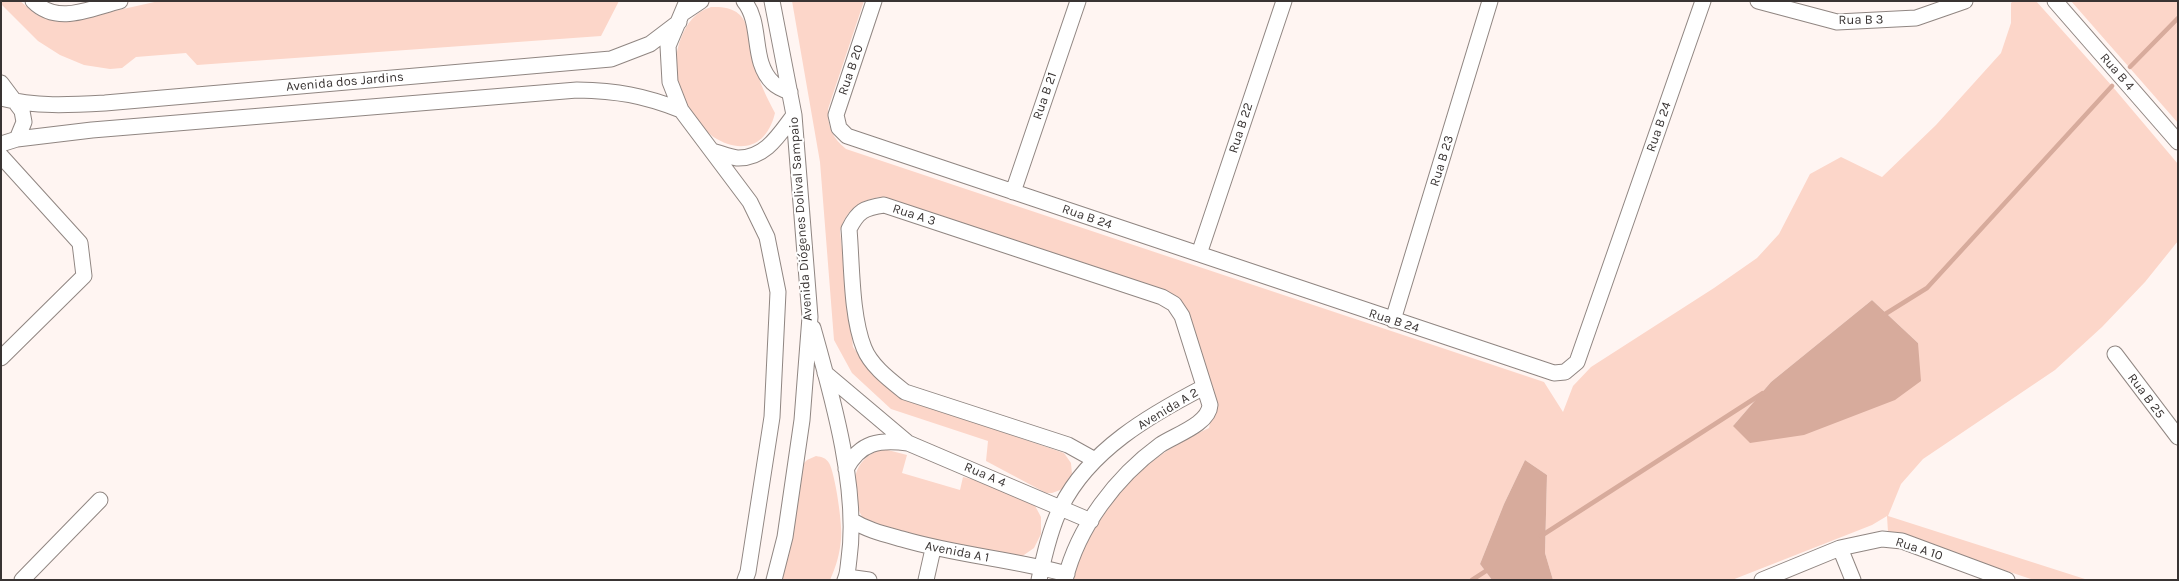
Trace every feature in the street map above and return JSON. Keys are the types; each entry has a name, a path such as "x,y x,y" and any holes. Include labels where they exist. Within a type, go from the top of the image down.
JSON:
{"street":[{"path":"36,4 51,14 65,15 120,1"},
{"name":"Avenida dos Jardins","path":"7,99 57,106 106,103 611,59 650,44 683,12 701,1"},
{"path":"744,1 749,7 753,20 762,68 773,83 790,92"},
{"name":"Avenida Diógenes Dolival Sampaio","path":"772,1 794,115 810,317 802,420 786,537 774,580"},
{"name":"Rua B 20","path":"847,136 838,128 836,115 874,1"},
{"name":"Rua B 21","path":"1013,192 1078,1"},
{"name":"Rua B 22","path":"1199,254 1284,1"},
{"name":"Rua B 23","path":"1393,320 1490,1"},
{"name":"Rua B 24","path":"847,136 1554,373 1565,372 1577,362 1703,1"},
{"name":"Rua B 3","path":"1758,1 1782,4 1837,22 1916,18 1965,1"},
{"name":"Rua B 4","path":"2055,1 2178,142"},
{"path":"683,12 668,46 670,82 681,110 750,202 767,237 778,292 772,417 748,572 745,580"},
{"path":"1,83 7,99 22,111 24,122 17,139"},
{"name":"Avenida dos Jardins","path":"1,144 17,139 92,130 577,90 614,91 650,98 681,110"},
{"path":"712,151 737,158 755,155 772,145 794,115"},
{"path":"1,156 80,243 84,276 1,358"},
{"name":"Rua A 3","path":"1095,460 1068,445 905,392 882,374 864,348 856,319 849,229 855,216 868,208 884,205 1162,297 1174,304 1182,316 1204,387"},
{"path":"810,317 825,373 846,470 851,520 850,548 846,578 869,580"},
{"name":"Rua B 25","path":"2115,354 2178,437"},
{"name":"Rua A 4","path":"825,373 908,443"},
{"name":"Avenida A 2","path":"1041,574 1061,507 1073,487 1095,460 1119,439 1153,415 1204,387 1210,405 1206,417 1160,445 1133,468 1112,490 1091,520 1066,577"},
{"name":"Rua A 4","path":"846,470 855,456 868,446 889,440 908,443 1091,520"},
{"path":"22,580 100,500"},
{"name":"Avenida A 1","path":"851,520 866,529 933,548 1041,574 1066,577"},
{"name":"Rua A 10","path":"1762,580 1840,548 1882,539 1902,541 2007,580"},
{"path":"926,580 933,548"},
{"path":"1840,548 1853,580"}],"shaded area":[{"path":"1,1 20,1 37,15 55,21 65,22 159,1 619,1 601,36 197,65 186,53 136,57 122,68 110,69 84,65 60,55 38,41 1,4"},
{"path":"792,1 864,1 828,109 832,132 841,145 846,149 1544,382 1563,412 1573,386 1591,367 1714,288 1757,258 1779,234 1810,174 1841,157 1882,177 1936,125 2001,53 2011,23 2011,3 2013,1 2036,1 2112,86 2178,164 2178,241 2145,282 2102,327 2055,370 1923,459 1901,484 1888,516 2088,580 2034,580 1888,532 1887,516 1872,525 1732,580 1553,580 1545,553 1547,475 1525,460 1504,504 1480,564 1492,580 1071,580 1081,554 1093,530 1107,508 1123,489 1141,471 1161,455 1184,440 1209,428 1216,398 1186,313 1169,293 1162,289 882,197 867,200 861,203 846,217 840,231 853,347 861,358 903,398 1064,453 1071,463 1072,474 1063,489 1052,493 1046,493 986,461 988,441 891,409 852,373 834,340 820,162","holes":["1872,300 1918,343 1733,426 1771,382"]},
{"path":"2071,1 2178,1 2178,123"},
{"path":"711,7 725,8 735,11 742,17 749,33 759,78 775,113 764,136 748,145 729,144 710,134 693,116 680,93 676,67 681,38 692,19 700,12"},
{"path":"1872,300 1918,343 1921,381 1895,400 1804,435 1750,443 1733,426 1771,382"},
{"path":"884,449 907,455 902,473 960,490 963,477 984,482 1033,502 1041,517 1041,534 1034,548 1021,557 879,529 864,520 857,505 855,494 854,484 856,475 859,466 865,459 873,453"},
{"path":"816,456 824,458 829,463 836,488 840,512 841,532 837,560 830,580 781,580 804,463"},
{"path":"1525,460 1547,475 1545,553 1553,580 1492,580 1480,564 1504,504"}],"waterway":[{"path":"2130,67 2178,18"},
{"path":"1882,316 1927,288 2112,86"},
{"path":"1541,536 1763,393"},
{"path":"1472,580 1489,569"}]}
